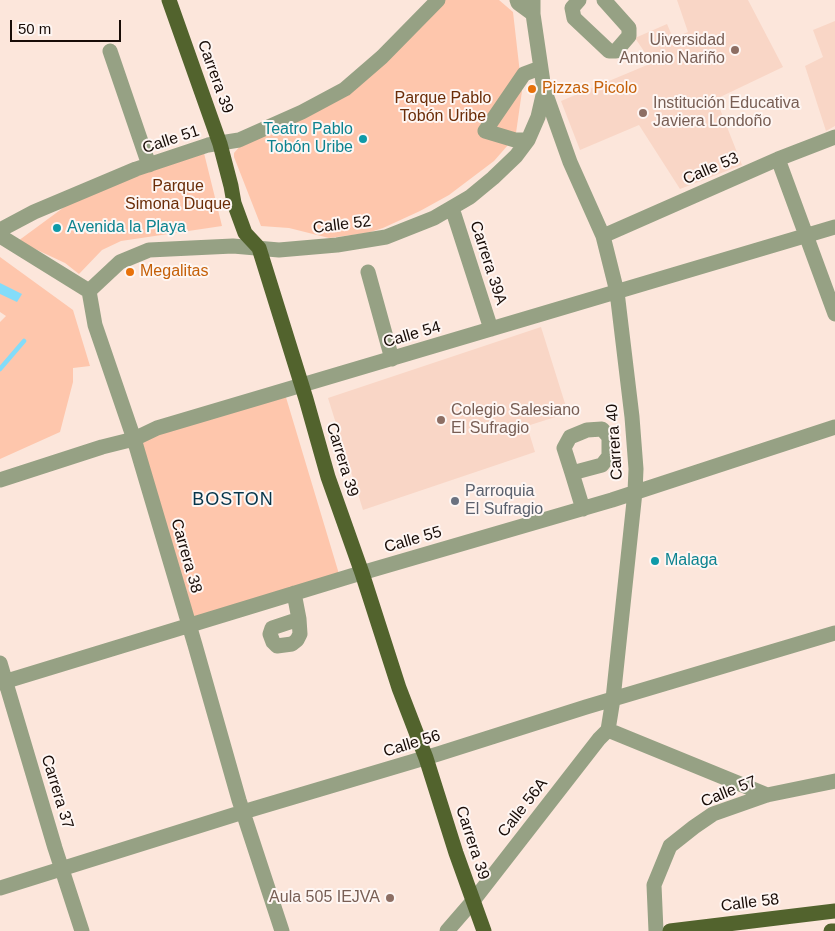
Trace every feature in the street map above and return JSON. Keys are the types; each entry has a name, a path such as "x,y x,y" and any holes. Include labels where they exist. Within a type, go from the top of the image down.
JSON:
{"main road":[{"name":"Carrera 39","path":"169,0 220,144 234,203 244,233 259,248 302,385 328,477 484,931"},
{"name":"Calle 58","path":"670,931 835,911"}],"street":[{"name":"Calle 51","path":"0,230 34,212 149,165 208,145 239,140 302,112 345,89 382,57 438,0"},
{"path":"517,0 518,3 533,7 540,0"},
{"path":"578,0 572,8 574,18 610,51 616,51 629,36 629,28 604,0"},
{"name":"Carrera 40","path":"533,7 544,90 570,162 603,236 617,292 632,418 636,470 635,492 614,700 608,730"},
{"path":"110,51 149,165"},
{"path":"528,140 515,140 485,131 524,74 540,68"},
{"name":"Calle 52","path":"89,291 120,262 149,250 233,246 279,250 337,245 386,237 434,218 452,208 493,178 516,156 528,140 538,117 544,90"},
{"name":"Calle 53","path":"603,236 778,159 835,138"},
{"path":"778,159 835,314"},
{"name":"Carrera 39A","path":"452,208 491,330"},
{"name":"Calle 54","path":"0,480 102,447 134,439 157,428 835,227"},
{"path":"0,236 89,291"},
{"path":"368,272 392,359"},
{"name":"Carrera 38","path":"89,291 94,325 134,439 243,812 282,931"},
{"name":"Calle 55","path":"3,682 294,593 583,509 835,427"},
{"path":"572,473 583,509"},
{"path":"294,593 299,619"},
{"name":"Calle 56","path":"0,888 243,812 835,633"},
{"name":"Carrera 37","path":"0,663 3,682 82,931"},
{"path":"608,730 768,795"},
{"name":"Calle 56A","path":"447,931 473,901 587,754 608,730"},
{"name":"Calle 57","path":"656,931 654,885 670,846 712,814 768,795 833,784"}],"shaded area":[{"name":"Institución Educativa Javiera Londoño","path":"677,0 748,0 783,67 716,99 742,165 680,189 639,125 580,150 561,101 652,63 635,38 667,24 673,38 688,32"},
{"path":"835,21 835,126 826,131 805,66 823,57 813,30"},
{"name":"Colegio Salesiano El Sufragio","path":"541,327 568,413 527,426 535,452 363,510 328,398"}],"green space":[{"name":"Parque Pablo Tobón Uribe","path":"444,0 499,0 513,12 522,91 516,133 508,145 494,161 449,195 383,228 367,233 329,238 289,228 261,226 234,153 240,146 294,124"},
{"name":"Parque Simona Duque","path":"204,153 222,226 121,241 102,250 79,274 65,263 18,241 67,205 167,163"},
{"path":"0,257 73,310 90,366 73,368 73,382 60,432 0,459 0,322 6,316 0,312"},
{"path":"285,394 339,574 191,619 137,439"}],"water":[{"path":"0,283 22,294 17,302 0,294"}],"waterway":[{"path":"0,369 24,341"}],"place":[{"name":"Uiversidad Antonio Nariño","path":"735,50"},
{"name":"Pizzas Picolo","path":"532,89"},
{"name":"Institución Educativa Javiera Londoño","path":"643,113"},
{"name":"Teatro Pablo Tobón Uribe","path":"363,139"},
{"name":"Avenida la Playa","path":"57,228"},
{"name":"Megalitas","path":"130,272"},
{"name":"Colegio Salesiano El Sufragio","path":"441,420"},
{"name":"Parroquia El Sufragio","path":"455,501"},
{"name":"Malaga","path":"655,561"},
{"name":"Aula 505 IEJVA","path":"390,898"}],"district":[{"name":"BOSTON","path":"233,500"}]}
